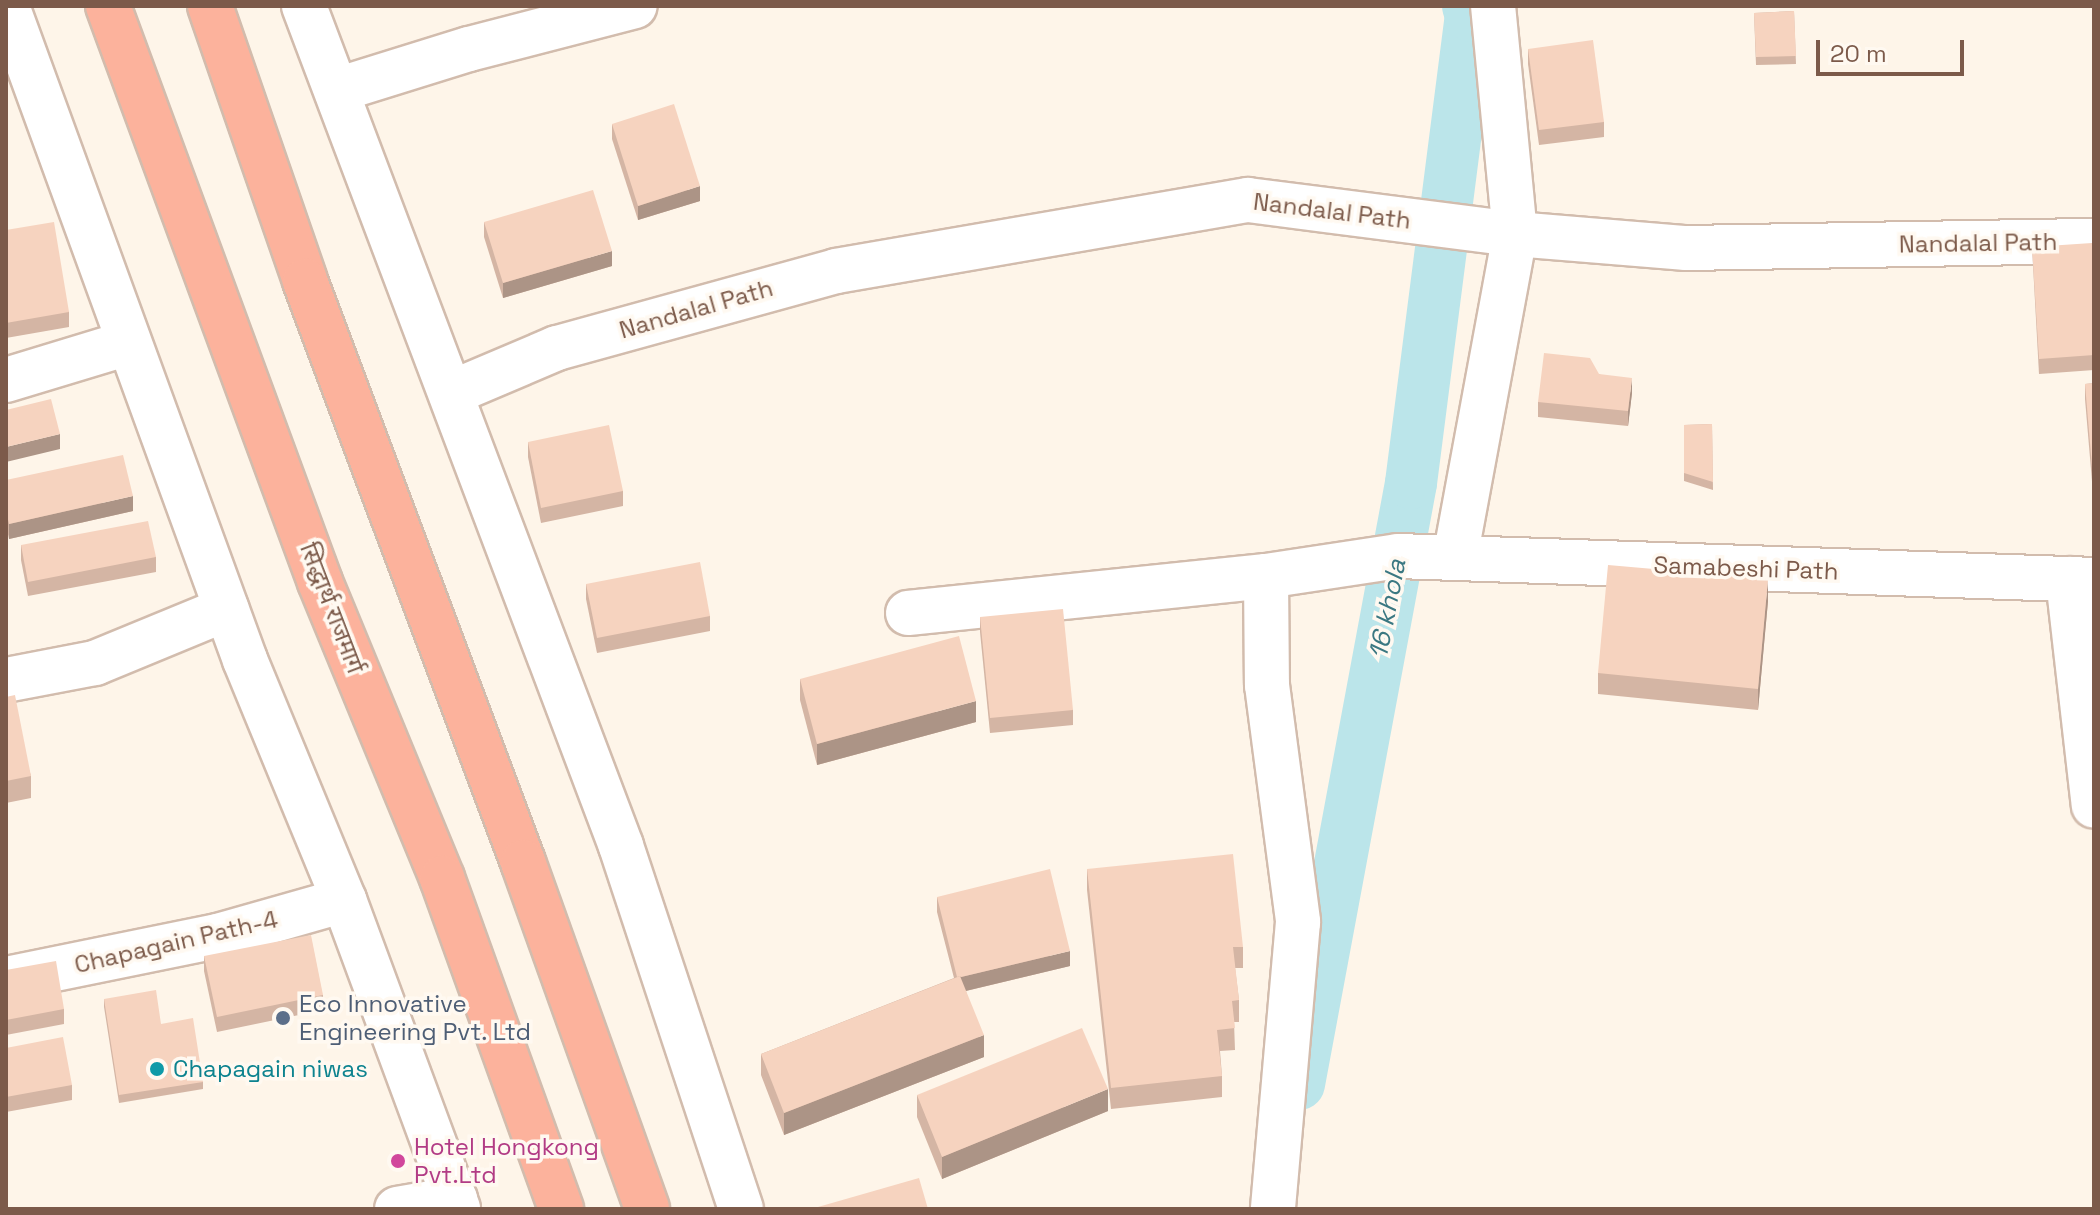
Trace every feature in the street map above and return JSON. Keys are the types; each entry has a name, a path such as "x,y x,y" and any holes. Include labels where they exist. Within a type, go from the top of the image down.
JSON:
{"highway":[{"name":"सिद्धार्थ राजमार्ग","path":"108,6 320,582 442,878 561,1209"},
{"path":"210,6 305,281 523,862 647,1209"}],"street":[{"path":"7,6 226,609 344,900 457,1204 397,1209"},
{"path":"304,6 621,846 741,1209"},
{"path":"337,90 469,49 635,6"},
{"path":"1455,558 1515,234 1493,6"},
{"name":"Nandalal Path","path":"451,393 557,348 836,271 1248,200 1515,234 1686,248 2094,241"},
{"path":"6,380 128,343"},
{"name":"Samabeshi Path","path":"908,613 1266,576 1398,556 2081,580"},
{"path":"1266,576 1267,685 1298,922 1273,1209"},
{"path":"2081,580 2094,806"},
{"path":"6,680 95,663 226,609"},
{"name":"Chapagain Path-4","path":"6,979 218,936 344,900"}],"building":[{"path":"1794,11 1796,56 1756,57 1754,13"},
{"path":"1593,40 1604,122 1539,130 1528,49"},
{"path":"674,104 700,186 638,206 612,124"},
{"path":"593,190 612,251 503,283 484,222"},
{"path":"54,222 69,312 6,323 6,230"},
{"path":"2092,243 2094,355 2039,359 2032,247"},
{"path":"1544,353 1590,358 1599,374 1632,378 1628,411 1538,402"},
{"path":"2094,383 2094,490 2085,384"},
{"path":"51,399 60,434 6,447 6,410"},
{"path":"1712,424 1713,482 1684,473 1684,425"},
{"path":"609,425 623,491 541,508 528,442"},
{"path":"123,455 133,496 9,524 6,480"},
{"path":"148,521 156,557 28,582 21,545"},
{"path":"700,562 710,616 597,638 586,584"},
{"path":"1608,565 1768,579 1758,689 1598,673"},
{"path":"1063,609 1073,710 990,718 980,617"},
{"path":"959,636 976,701 817,744 800,679"},
{"path":"15,695 31,776 6,781 6,697"},
{"path":"1233,854 1243,947 1233,947 1239,1000 1232,1001 1235,1028 1217,1030 1222,1076 1111,1088 1087,869"},
{"path":"1050,869 1070,951 957,977 937,897"},
{"path":"311,935 323,995 217,1017 204,956"},
{"path":"56,961 64,1009 6,1020 6,970"},
{"path":"960,976 984,1035 784,1113 761,1054"},
{"name":"Chapagain niwas","path":"156,990 161,1024 193,1018 203,1082 119,1095 104,999"},
{"path":"1082,1028 1108,1089 942,1157 917,1095"},
{"path":"63,1037 72,1085 6,1097 6,1048"},
{"path":"919,1178 928,1209 811,1209"}],"waterway":[{"name":"16 khola","path":"1299,1084 1411,483 1471,16 1468,6"}],"place":[{"name":"Eco Innovative Engineering Pvt. Ltd","path":"283,1018"},
{"name":"Chapagain niwas","path":"157,1069"},
{"name":"Hotel Hongkong Pvt.Ltd","path":"398,1161"}]}
